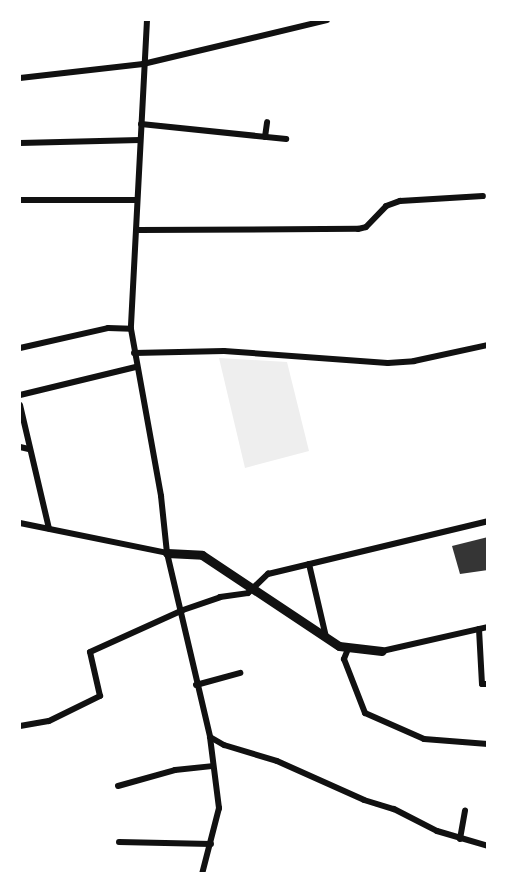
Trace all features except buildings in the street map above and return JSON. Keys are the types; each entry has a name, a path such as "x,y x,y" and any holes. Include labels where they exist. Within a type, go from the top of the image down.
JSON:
{"street":[{"path":"147,20 135,200 139,230 131,329 161,496 167,553 183,610 196,685 210,737 219,808 202,873"},
{"path":"20,78 143,64 327,20"},
{"path":"265,137 267,122"},
{"path":"141,124 286,139"},
{"path":"20,143 140,140"},
{"path":"139,230 358,229 366,227 386,206 400,201 483,196"},
{"path":"20,200 135,200"},
{"path":"20,348 108,328 131,329"},
{"path":"134,352 224,351 388,363 414,361 488,345"},
{"path":"20,395 136,367"},
{"path":"20,405 48,529"},
{"path":"20,447 29,449"},
{"path":"20,726 49,721 100,696 90,652 183,610 220,597 248,593 268,574 488,521"},
{"path":"20,523 167,553 202,555 254,587 326,640 348,649 382,651 488,627"},
{"path":"309,564 326,640"},
{"path":"479,629 483,638 482,684 488,684"},
{"path":"348,649 344,659 365,713 424,739 488,744"},
{"path":"196,685 240,673"},
{"path":"210,737 224,746 277,761 460,839 488,846"},
{"path":"118,786 175,770 212,766"},
{"path":"460,839 465,810"},
{"path":"119,842 211,844"}],"shaded area":[{"path":"219,358 287,362 309,451 245,468"}]}
